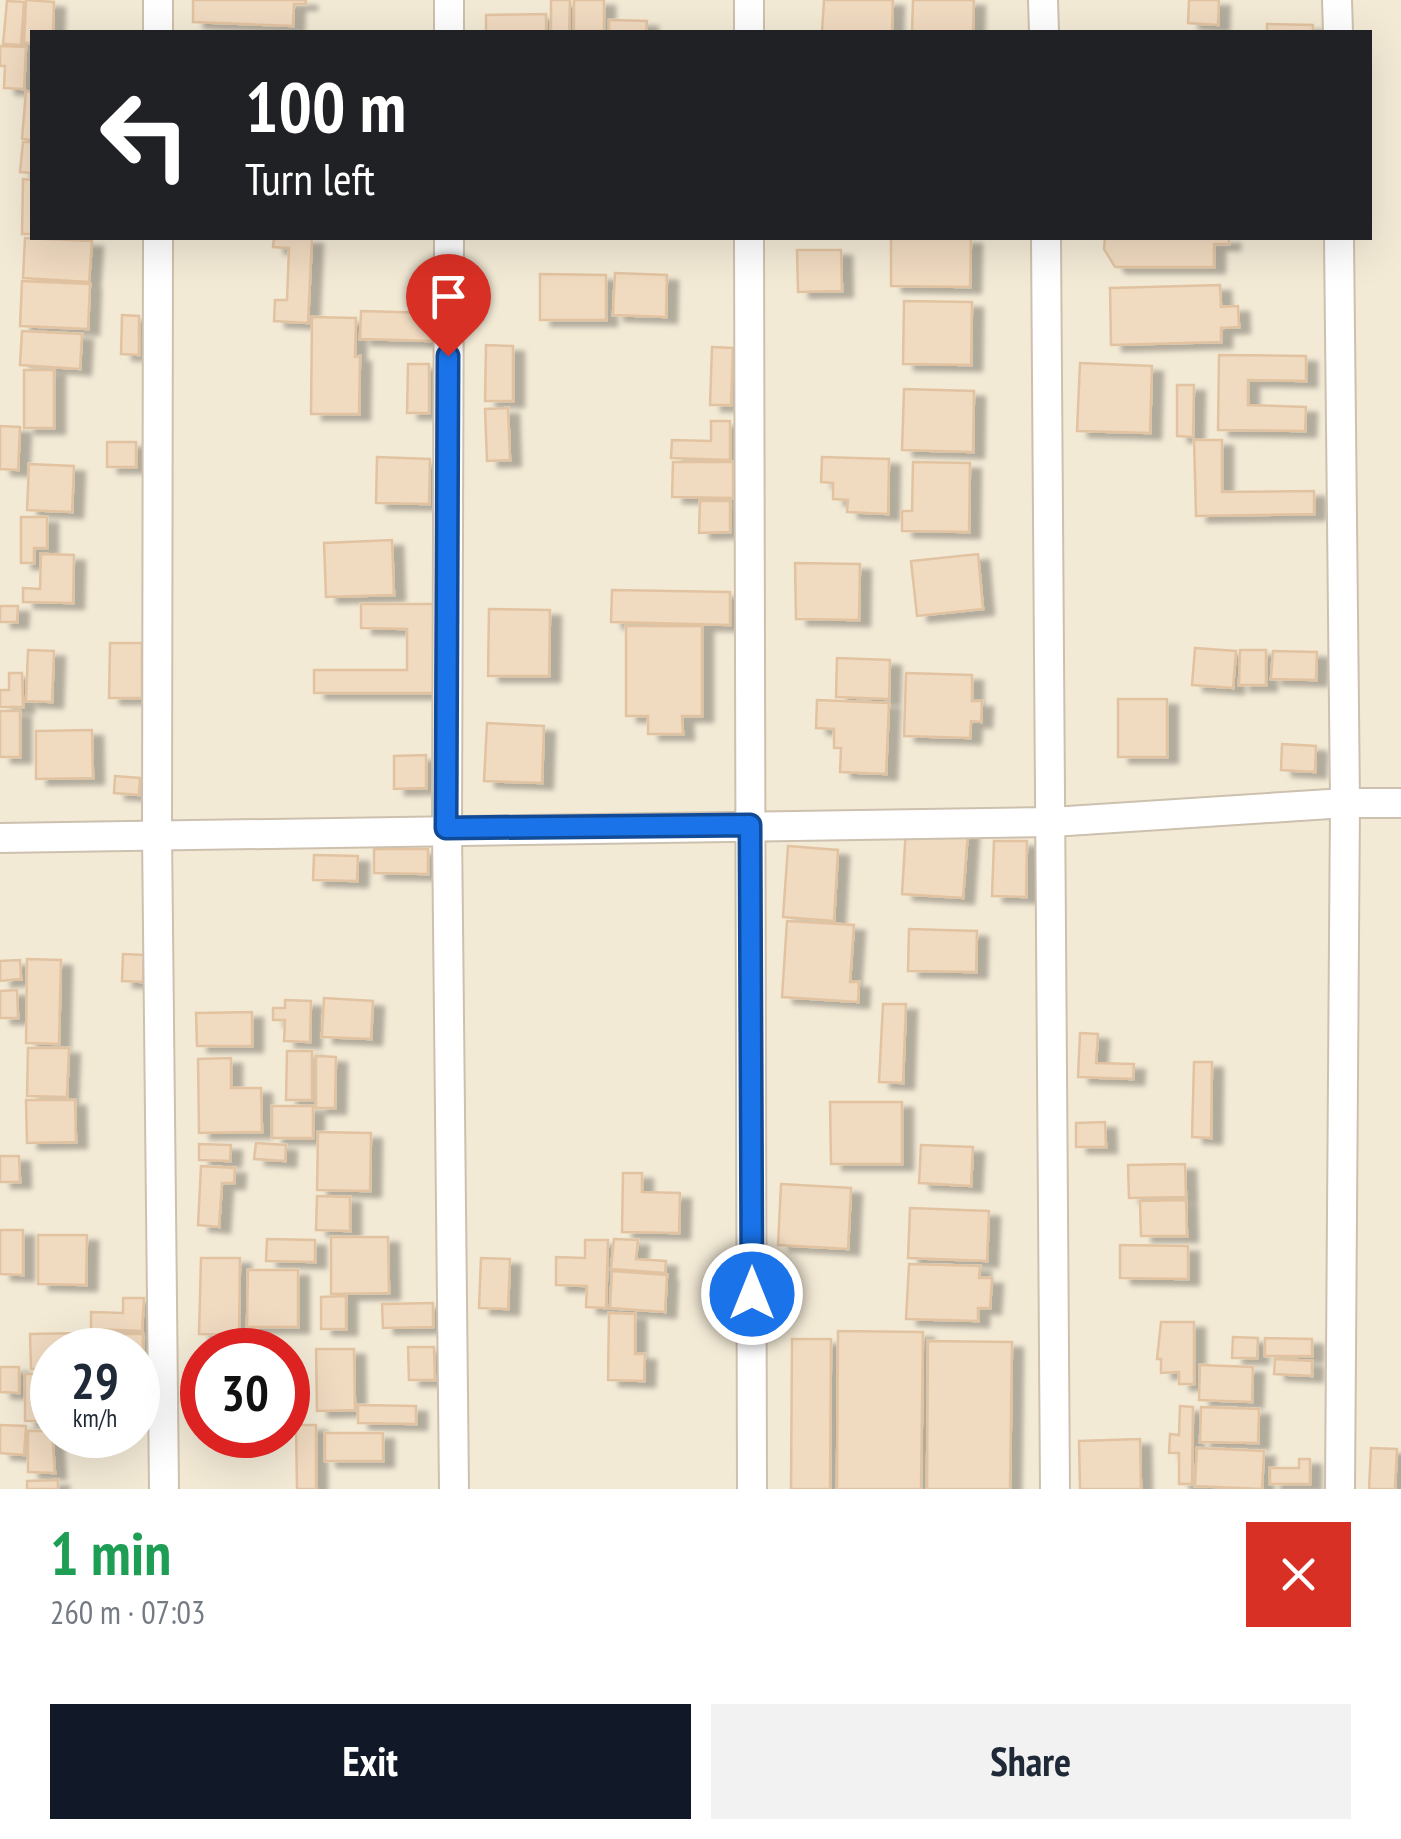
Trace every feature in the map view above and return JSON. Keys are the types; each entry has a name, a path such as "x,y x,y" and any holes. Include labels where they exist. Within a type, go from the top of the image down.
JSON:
{"street":[{"path":"158,0 158,30"},
{"path":"449,30 450,0"},
{"path":"749,0 749,30"},
{"path":"1044,0 1044,30"},
{"path":"1337,0 1338,30"},
{"path":"158,240 157,834 164,1489"},
{"path":"448,240 446,828 454,1489"},
{"path":"749,240 752,1489"},
{"path":"1046,240 1055,1489"},
{"path":"1340,240 1345,803 1340,1489"},
{"path":"0,838 446,828 1052,822 1345,803 1401,803"}],"shaded area":[{"path":"0,0 1401,0 1401,1489 0,1489"}],"building":[{"path":"26,0 54,2 53,30 30,30 30,43 24,43"},
{"path":"193,0 306,0 306,4 294,4 293,26 193,22"},
{"path":"551,0 570,0 569,30 551,30"},
{"path":"574,0 604,0 604,30 574,30"},
{"path":"824,0 893,0 892,30 822,30"},
{"path":"913,0 974,0 973,30 912,30"},
{"path":"1189,0 1219,0 1218,25 1188,23"},
{"path":"7,1 24,2 21,45 3,44"},
{"path":"546,14 546,30 486,30 486,15"},
{"path":"609,20 647,21 646,30 609,30"},
{"path":"1267,24 1313,25 1313,30 1267,30"},
{"path":"0,46 26,47 24,89 4,88 5,66 0,66"},
{"path":"26,91 30,92 30,140 22,139"},
{"path":"23,142 30,142 30,173 20,172"},
{"path":"23,179 30,180 30,234 22,234"},
{"path":"25,238 92,241 89,282 23,278"},
{"path":"274,240 312,240 308,323 274,321 275,300 287,300 289,248 273,247"},
{"path":"891,240 971,240 970,287 891,286"},
{"path":"1105,240 1229,240 1229,244 1214,244 1214,267 1115,267 1104,249"},
{"path":"797,250 841,250 842,291 798,292"},
{"path":"615,273 667,275 666,317 613,315"},
{"path":"540,274 606,275 606,320 540,320"},
{"path":"22,281 90,284 88,329 20,326"},
{"path":"1220,285 1221,307 1238,306 1239,327 1221,328 1221,342 1111,345 1110,288"},
{"path":"904,301 972,302 971,365 903,364"},
{"path":"361,311 432,313 431,341 360,339"},
{"path":"122,315 139,316 139,355 121,354"},
{"path":"312,317 356,318 359,414 311,414"},
{"path":"22,331 82,334 80,369 20,365"},
{"path":"486,345 513,346 513,401 485,401"},
{"path":"712,347 733,348 731,405 710,405"},
{"path":"1219,355 1306,356 1306,381 1248,380 1248,405 1306,407 1305,431 1218,430"},
{"path":"1080,363 1152,366 1150,433 1077,431"},
{"path":"408,364 429,364 429,413 407,413"},
{"path":"24,370 54,370 54,428 24,428"},
{"path":"1177,385 1194,385 1193,437 1177,436"},
{"path":"904,389 974,391 973,452 902,450"},
{"path":"508,408 510,460 487,461 485,409"},
{"path":"711,421 730,421 730,460 671,458 672,440 711,441"},
{"path":"0,426 20,427 18,470 0,469"},
{"path":"1194,440 1222,440 1222,492 1314,491 1314,514 1196,516"},
{"path":"107,442 136,442 136,467 107,467"},
{"path":"377,457 430,459 429,504 376,503"},
{"path":"822,457 889,459 888,514 847,512 848,500 833,499 833,483 821,482"},
{"path":"673,462 733,462 733,498 672,497"},
{"path":"913,462 970,463 969,532 902,531 902,511 912,511"},
{"path":"29,464 74,466 72,512 27,510"},
{"path":"700,501 730,501 730,532 699,533"},
{"path":"21,517 47,517 47,548 34,548 34,563 21,563"},
{"path":"392,540 394,595 326,597 324,543"},
{"path":"41,554 74,555 73,603 23,602 23,588 40,589"},
{"path":"978,554 983,609 917,616 911,561"},
{"path":"795,563 860,564 859,620 796,619"},
{"path":"612,590 730,592 730,625 611,622"},
{"path":"361,604 436,604 435,693 314,693 314,670 407,670 407,629 361,628"},
{"path":"0,606 18,606 17,622 0,622"},
{"path":"489,609 550,610 549,676 488,676"},
{"path":"626,626 702,626 702,716 682,716 683,734 648,734 648,716 626,716"},
{"path":"110,643 142,643 142,698 109,698"},
{"path":"1195,648 1236,651 1233,688 1192,685"},
{"path":"28,650 54,651 52,702 26,701"},
{"path":"1240,650 1266,650 1266,685 1239,685"},
{"path":"1273,651 1317,652 1316,680 1271,679"},
{"path":"837,658 890,660 889,699 836,697"},
{"path":"9,673 22,673 23,707 0,707 0,690 9,690"},
{"path":"906,673 972,675 972,701 982,701 981,722 971,721 970,738 904,736"},
{"path":"1118,699 1167,699 1167,757 1118,757"},
{"path":"817,700 889,703 886,774 840,772 841,748 834,748 834,729 816,728"},
{"path":"0,711 20,711 20,757 0,757"},
{"path":"487,723 544,726 542,783 484,781"},
{"path":"92,730 93,778 36,779 36,731"},
{"path":"1282,744 1316,746 1315,772 1281,770"},
{"path":"426,755 426,788 394,789 394,756"},
{"path":"115,776 140,778 139,795 114,793"},
{"path":"906,827 968,831 963,898 902,894"},
{"path":"994,841 1027,841 1026,897 992,896"},
{"path":"788,846 838,850 834,921 783,917"},
{"path":"374,849 428,849 428,874 374,873"},
{"path":"314,855 358,856 357,881 313,880"},
{"path":"787,921 854,925 850,982 859,982 858,1002 782,997"},
{"path":"909,929 977,931 976,972 908,971"},
{"path":"123,954 144,955 143,982 122,981"},
{"path":"27,959 61,960 59,1044 26,1043"},
{"path":"20,960 21,979 0,981 0,961"},
{"path":"17,990 18,1018 0,1018 0,991"},
{"path":"324,998 373,1001 371,1039 322,1037"},
{"path":"285,1000 311,1001 310,1042 284,1041 285,1020 273,1020 273,1008 285,1008"},
{"path":"883,1004 906,1004 903,1083 879,1082"},
{"path":"252,1012 252,1046 197,1046 196,1013"},
{"path":"1080,1033 1098,1034 1096,1063 1134,1064 1133,1079 1078,1077"},
{"path":"28,1048 69,1048 67,1097 27,1096"},
{"path":"287,1051 312,1051 312,1100 286,1100"},
{"path":"316,1056 336,1057 335,1108 316,1108"},
{"path":"231,1058 231,1088 261,1088 262,1132 199,1133 198,1059"},
{"path":"1194,1062 1212,1062 1211,1138 1192,1137"},
{"path":"26,1100 75,1100 76,1142 27,1143"},
{"path":"830,1102 902,1102 902,1164 831,1164"},
{"path":"272,1106 313,1106 313,1138 272,1138"},
{"path":"1105,1122 1106,1147 1076,1147 1076,1123"},
{"path":"318,1132 371,1133 370,1191 317,1190"},
{"path":"256,1143 286,1145 285,1161 254,1159"},
{"path":"199,1144 231,1145 230,1161 199,1160"},
{"path":"921,1145 973,1147 971,1186 919,1183"},
{"path":"0,1156 19,1156 20,1182 0,1182"},
{"path":"1185,1164 1186,1197 1129,1198 1128,1165"},
{"path":"201,1166 235,1168 234,1183 222,1183 219,1227 198,1225"},
{"path":"623,1173 642,1173 642,1192 680,1193 679,1233 622,1232"},
{"path":"781,1184 851,1188 848,1249 778,1245"},
{"path":"317,1196 350,1197 350,1231 316,1230"},
{"path":"1186,1200 1187,1236 1141,1236 1140,1201"},
{"path":"910,1208 989,1211 987,1261 908,1258"},
{"path":"0,1230 23,1230 23,1275 0,1274"},
{"path":"38,1235 87,1235 86,1285 38,1284"},
{"path":"331,1237 388,1237 389,1293 331,1294"},
{"path":"267,1239 315,1240 315,1262 266,1261"},
{"path":"614,1239 638,1240 636,1259 666,1261 665,1273 611,1269"},
{"path":"585,1240 608,1240 606,1308 586,1307 587,1286 556,1285 556,1257 585,1258"},
{"path":"1120,1245 1188,1246 1188,1279 1120,1278"},
{"path":"201,1258 240,1258 239,1328 199,1328"},
{"path":"481,1258 510,1259 508,1309 479,1308"},
{"path":"909,1264 980,1266 979,1278 992,1278 990,1308 978,1308 978,1321 906,1319"},
{"path":"248,1270 298,1270 298,1327 247,1327"},
{"path":"612,1271 667,1275 665,1312 610,1308"},
{"path":"346,1296 346,1329 321,1329 321,1297"},
{"path":"123,1298 144,1298 142,1328 91,1328 91,1312 123,1313"},
{"path":"433,1303 433,1327 383,1328 382,1304"},
{"path":"609,1313 635,1314 635,1354 645,1354 644,1381 608,1380"},
{"path":"1161,1322 1194,1322 1194,1384 1179,1384 1179,1372 1161,1373 1161,1359 1157,1359"},
{"path":"838,1331 923,1332 921,1489 837,1489"},
{"path":"1233,1337 1258,1338 1257,1358 1232,1358"},
{"path":"1265,1338 1312,1339 1312,1356 1265,1356"},
{"path":"792,1339 831,1339 830,1489 791,1489"},
{"path":"928,1341 1012,1342 1010,1489 927,1489"},
{"path":"408,1347 434,1347 435,1380 409,1380"},
{"path":"316,1349 354,1349 355,1410 317,1411"},
{"path":"1275,1359 1312,1361 1312,1376 1274,1374"},
{"path":"1200,1365 1253,1367 1252,1402 1199,1400"},
{"path":"0,1367 19,1367 19,1393 0,1392"},
{"path":"25,1374 30,1374 30,1421 25,1421"},
{"path":"358,1405 416,1406 416,1424 358,1423"},
{"path":"1180,1406 1193,1407 1192,1484 1179,1484 1179,1453 1169,1453 1170,1434 1179,1435"},
{"path":"1201,1407 1259,1409 1258,1443 1200,1442"},
{"path":"0,1425 26,1426 24,1455 0,1453"},
{"path":"310,1425 316,1425 316,1489 297,1489 297,1458 310,1458"},
{"path":"30,1431 30,1458 54,1458 55,1473 28,1472"},
{"path":"325,1433 383,1433 383,1461 325,1461"},
{"path":"1140,1439 1141,1489 1080,1489 1079,1441"},
{"path":"1197,1448 1264,1451 1262,1489 1195,1486"},
{"path":"1371,1448 1397,1449 1395,1489 1369,1489"},
{"path":"1299,1459 1310,1459 1310,1484 1270,1484 1270,1468 1299,1468"},
{"path":"58,1480 58,1489 27,1489 27,1481"}],"route":[{"path":"448,356 446,828 750,825 752,1294"}]}
